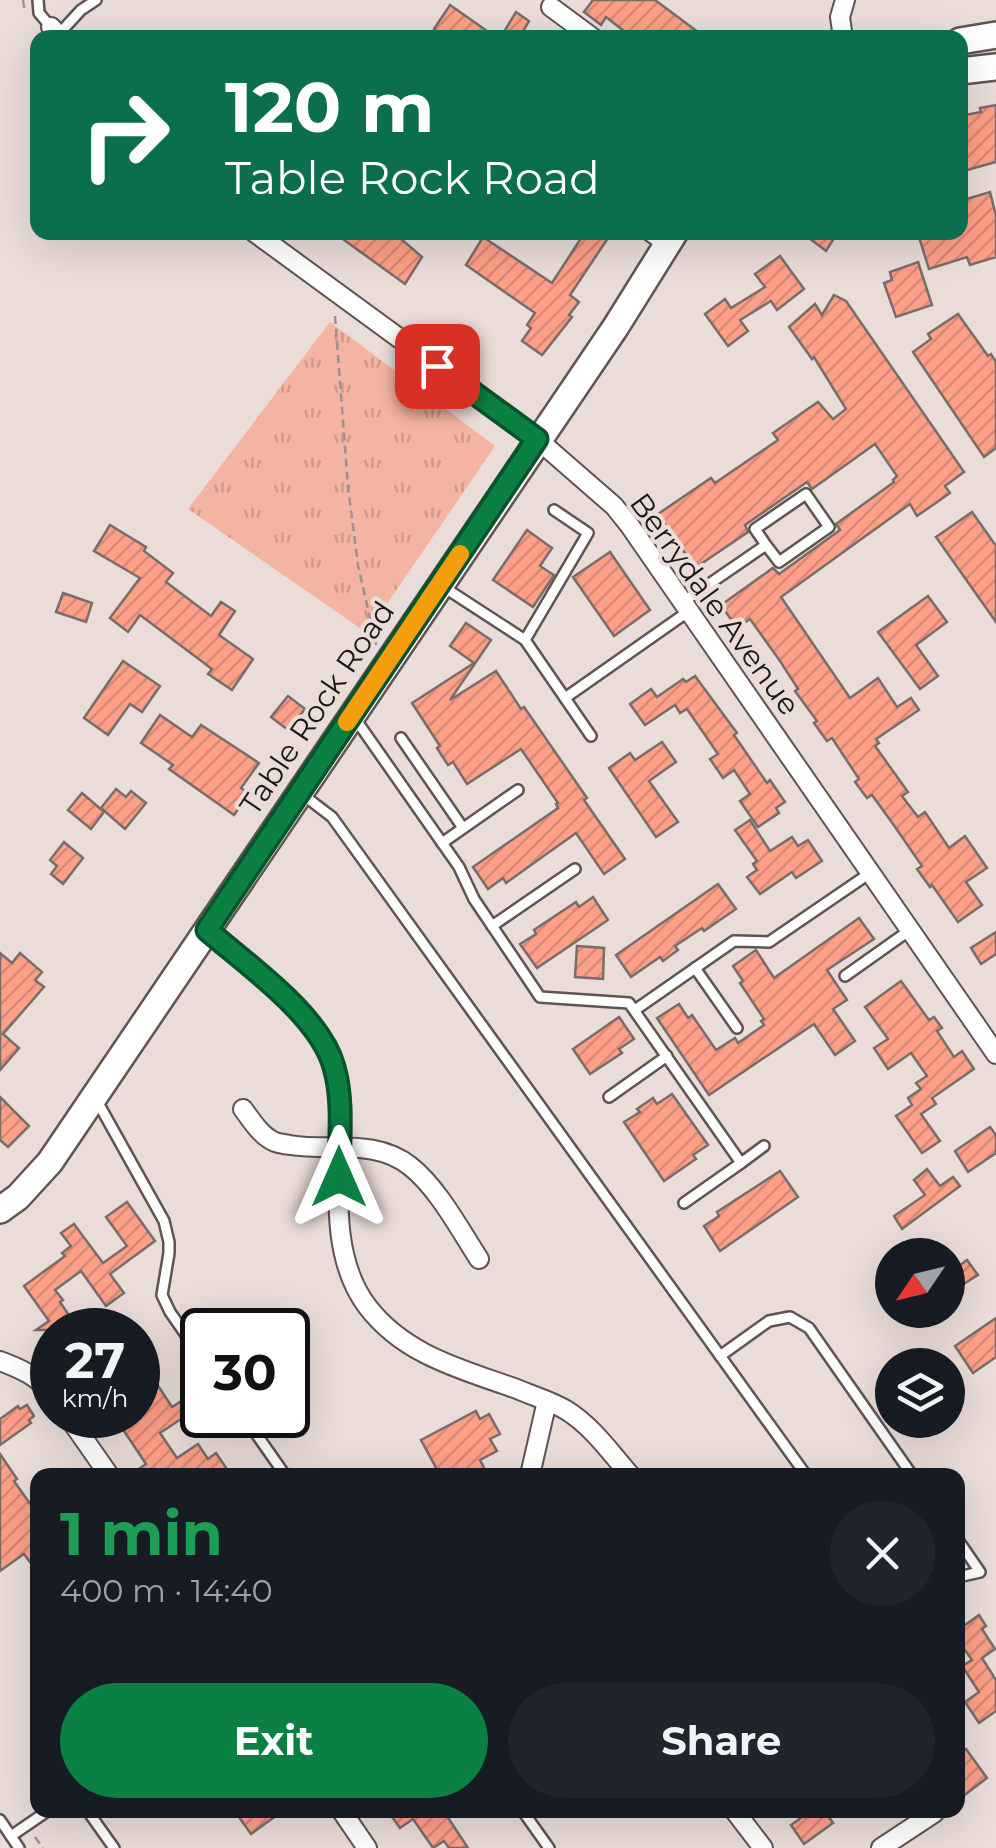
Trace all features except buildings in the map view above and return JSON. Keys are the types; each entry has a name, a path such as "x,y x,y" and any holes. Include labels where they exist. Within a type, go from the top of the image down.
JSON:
{"main road":[{"path":"968,40 996,35"},
{"path":"968,70 996,66"},
{"name":"Table Rock Road","path":"0,1210 18,1197 50,1162 614,328 663,240"}],"street":[{"path":"842,30 840,17 845,0"},
{"path":"550,6 582,30"},
{"name":"Berrydale Avenue","path":"265,240 537,439 614,506 996,1054"},
{"path":"207,930 289,1001 315,1029 334,1065 340,1109 340,1236 349,1272 365,1304 395,1336 427,1357 567,1411 591,1430 624,1468"},
{"path":"243,1109 256,1128 274,1142 364,1147 387,1153 410,1166 430,1186 480,1259"},
{"path":"0,1362 30,1374"},
{"path":"532,1468 548,1401"},
{"path":"83,1438 104,1468"},
{"path":"346,1818 367,1848"},
{"path":"740,1818 763,1848"},
{"path":"881,1848 926,1818"}],"lane":[{"path":"38,0 40,13 54,30"},
{"path":"60,30 96,0"},
{"path":"806,494 829,527 779,562 766,544 755,529 806,494"},
{"path":"524,640 588,533 554,510"},
{"path":"565,698 766,544"},
{"path":"440,584 524,640 591,736"},
{"path":"352,714 459,867 474,899 540,997 629,1003 741,1163"},
{"path":"401,738 464,828"},
{"path":"409,796 430,781"},
{"path":"442,843 518,790"},
{"path":"300,793 332,817 801,1468"},
{"path":"492,926 576,869"},
{"path":"635,1010 734,941 769,942 870,872"},
{"path":"845,976 910,930"},
{"path":"695,968 736,1028"},
{"path":"609,1097 667,1056"},
{"path":"94,1096 164,1221 169,1252 162,1295 180,1326"},
{"path":"684,1204 764,1146"},
{"path":"720,1356 770,1321 790,1317 809,1328 907,1468"},
{"path":"259,1438 280,1468"},
{"path":"965,1550 980,1572 965,1576"},
{"path":"11,1836 37,1818"},
{"path":"93,1818 114,1848"},
{"path":"528,1818 549,1848"},
{"path":"0,1820 18,1848"}],"path":[{"path":"334,290 348,486 358,565 381,670"}],"green space":[{"path":"330,322 495,446 367,633 188,509"}],"slow traffic":[{"path":"347,722 460,554"}],"route":[{"path":"339,1177 340,1109 334,1065 315,1029 289,1001 207,930 537,439 437,366"}]}
